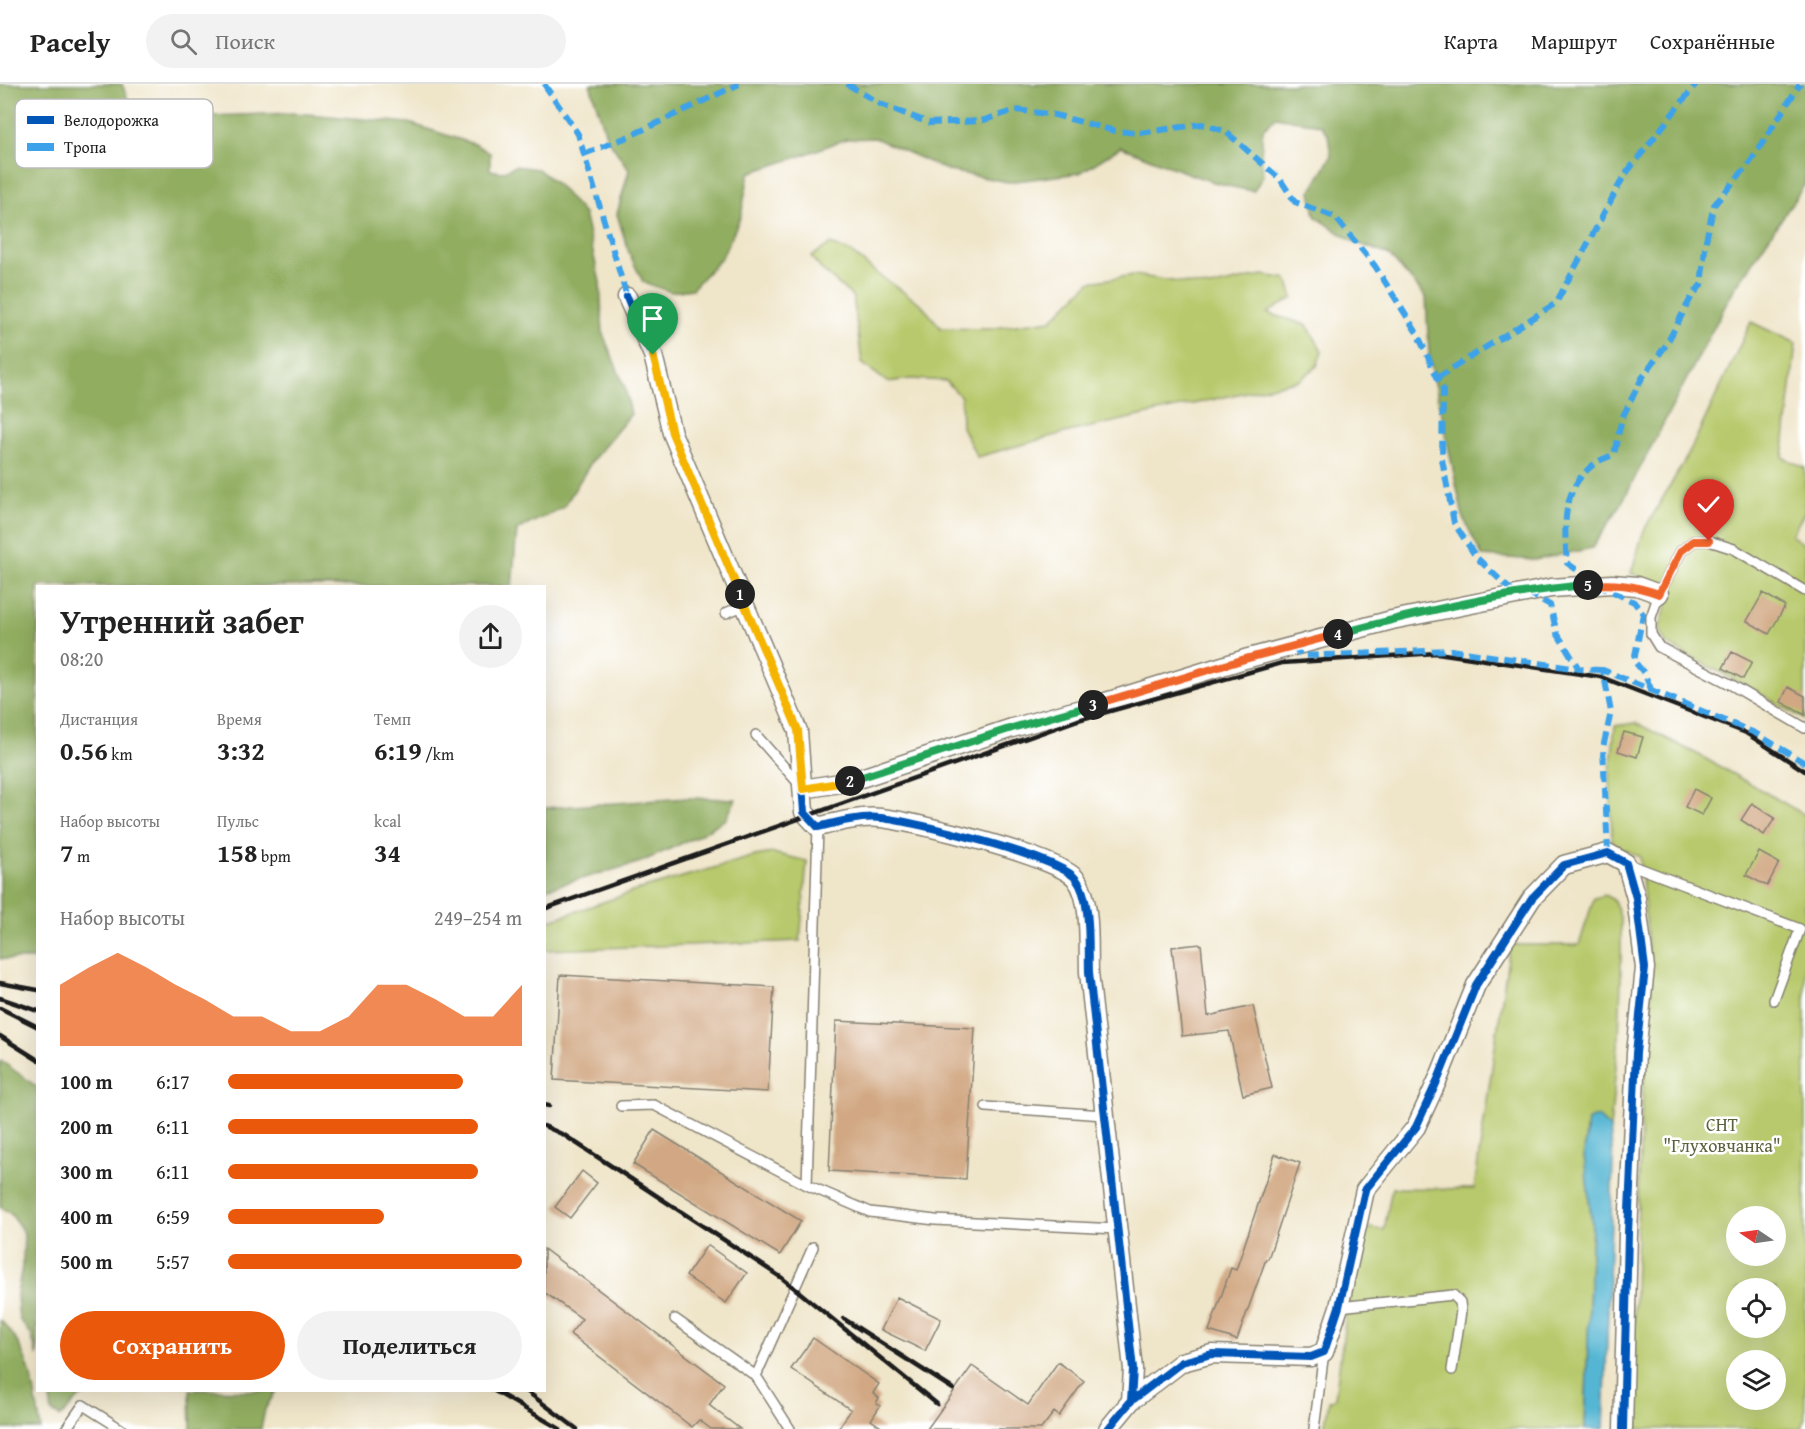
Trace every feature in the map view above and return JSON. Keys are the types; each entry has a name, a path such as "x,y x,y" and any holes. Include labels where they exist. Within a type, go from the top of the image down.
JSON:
{"street":[{"path":"627,297 653,355 672,433 798,730 804,812 818,827 880,818 968,836 1051,863 1076,878 1088,908 1089,972 1133,1369 1131,1401"},
{"path":"803,789 852,781 1012,728 1245,659 1392,620 1551,588 1612,584 1637,586 1659,594"},
{"path":"1108,1429 1131,1401 1182,1362 1212,1354 1311,1357 1324,1352 1339,1307 1365,1190 1416,1127 1476,986 1532,898 1564,865 1608,853 1626,862 1636,898 1645,968 1636,1065 1628,1233 1623,1429"}],"lane":[{"path":"1805,591 1734,549 1709,541 1694,541 1681,551 1659,594 1651,617 1651,634 1659,647 1731,684 1805,728"},
{"path":"726,613 745,605"},
{"path":"756,735 803,789"},
{"path":"807,1185 818,827"},
{"path":"1626,862 1803,930 1774,1000"},
{"path":"621,1106 654,1105 807,1185 870,1212 934,1220 1117,1229"},
{"path":"986,1107 1104,1115"},
{"path":"756,1376 813,1247"},
{"path":"1339,1307 1453,1295 1460,1302 1461,1311 1452,1370"},
{"path":"675,1319 756,1376 790,1429"},
{"path":"1314,1429 1324,1352"},
{"path":"66,1429 83,1405 121,1429"}],"green space":[{"path":"0,84 122,84 128,99 15,99 15,168 213,168 213,116 295,113 409,123 474,144 490,153 490,170 502,172 515,166 538,169 560,187 584,214 600,282 603,334 625,388 631,414 592,461 564,507 517,530 512,585 36,585 36,959 0,959"},
{"path":"590,84 1805,84 1805,184 1733,291 1620,506 1592,548 1535,560 1482,556 1463,517 1429,355 1426,297 1389,255 1352,241 1315,216 1311,191 1331,156 1328,135 1320,125 1276,117 1263,129 1261,154 1263,175 1254,191 1203,178 1121,147 1080,173 1008,182 949,171 875,138 846,139 749,173 741,216 722,257 692,289 671,292 643,282 629,253 617,214 629,170 607,138"},
{"path":"830,244 851,252 921,304 941,328 988,329 1051,320 1090,282 1134,275 1210,287 1263,275 1287,279 1293,298 1267,313 1307,325 1322,351 1317,366 1300,380 1064,433 977,457 962,427 961,397 946,381 911,379 887,382 862,363 853,297 811,257"},
{"path":"1751,322 1796,343 1783,457 1805,468 1805,512 1791,535 1805,545 1805,720 1666,644 1659,629 1671,592 1631,573 1644,530 1688,455"},
{"name":"СНТ \"Глуховчанка\"","path":"1636,723 1699,755 1805,815 1805,1418 1802,1429 1630,1429 1641,1123 1651,979 1640,856 1612,846 1610,773 1615,726"},
{"path":"687,798 736,799 726,819 696,837 641,862 546,889 546,808"},
{"path":"773,853 807,861 800,941 546,950 546,922 641,889 755,856"},
{"path":"1604,895 1614,900 1621,920 1619,1037 1610,1128 1598,1118 1586,1128 1584,1155 1592,1224 1585,1429 1324,1429 1329,1401 1335,1398 1346,1315 1362,1227 1384,1230 1392,1188 1474,1189 1510,945 1579,945 1594,898"},
{"path":"0,1060 36,1086 36,1352 31,1334 19,1319 17,1295 23,1261 24,1233 11,1214 0,1207"},
{"path":"0,1320 10,1331 25,1357 30,1371 41,1429 0,1429"},
{"path":"49,1392 93,1392 80,1397 61,1417 52,1412"},
{"path":"190,1392 275,1392 265,1409 261,1429 191,1429"}],"water":[{"path":"1598,1117 1610,1128 1613,1161 1604,1429 1585,1429 1592,1224 1584,1155 1588,1120"}],"building":[{"path":"1763,593 1785,606 1769,634 1747,621"},
{"path":"1732,652 1752,662 1743,679 1723,668"},
{"path":"1788,687 1805,696 1805,715 1781,702"},
{"path":"1624,732 1643,737 1637,757 1618,751"},
{"path":"1694,789 1711,798 1702,815 1685,807"},
{"path":"1752,803 1775,818 1764,835 1741,820"},
{"path":"1759,852 1779,863 1767,886 1746,875"},
{"path":"1201,944 1208,1016 1253,1006 1272,1088 1243,1095 1229,1031 1182,1036 1172,947"},
{"path":"560,975 774,987 768,1092 554,1080"},
{"path":"836,1021 975,1028 966,1179 829,1171"},
{"path":"654,1130 801,1221 780,1255 633,1164"},
{"path":"1275,1154 1300,1163 1268,1259 1266,1259 1237,1340 1209,1331 1231,1268 1236,1270"},
{"path":"582,1171 597,1183 570,1218 555,1207"},
{"path":"707,1245 747,1273 726,1303 686,1276"},
{"path":"546,1250 724,1384 709,1405 740,1429 711,1429 699,1420 692,1427 570,1334 582,1319 546,1293"},
{"path":"897,1297 941,1319 925,1351 881,1330"},
{"path":"813,1338 879,1384 873,1393 879,1398 876,1403 880,1406 871,1420 884,1429 838,1429 851,1410 791,1369"},
{"path":"1058,1362 1084,1381 1059,1416 1054,1412 1041,1429 927,1429 972,1366 1028,1405"}],"railway":[{"path":"546,908 1078,720 1282,663 1437,653 1601,677 1746,733 1805,771"},
{"path":"0,983 36,990"},
{"path":"0,998 36,1010"},
{"path":"0,1008 36,1026"},
{"path":"0,1036 36,1059"},
{"path":"546,1127 564,1135 782,1278 937,1404"},
{"path":"844,1319 953,1389"},
{"path":"496,1392 560,1429"},
{"path":"528,1392 577,1429"}],"marked path":[{"path":"544,84 578,134 627,297"},
{"path":"584,154 630,136 739,84"},
{"path":"847,84 880,104 929,123 981,121 1016,110 1055,115 1115,131 1140,133 1202,124 1225,131 1280,179 1295,202 1335,217 1375,266 1417,333 1443,390 1442,459 1454,523 1476,557 1516,595"},
{"path":"1437,378 1556,303 1624,176 1696,84"},
{"path":"1651,689 1644,673 1634,661 1643,614 1634,602 1599,585 1567,563 1565,534 1567,507 1571,494 1585,472 1597,462 1614,454 1622,418 1642,378 1666,345 1692,296 1701,285 1706,240 1714,205 1749,164 1800,84"},
{"path":"1527,592 1550,605 1557,633 1579,669 1603,670"},
{"path":"1292,646 1302,656 1451,650 1579,669"},
{"path":"1608,853 1603,748 1611,712 1603,670 1755,733 1805,763"}],"cycle path":[{"path":"627,297 653,355 672,433 798,731 804,812 818,827 841,821 881,818 984,841 1064,870 1076,879 1081,888 1087,911 1089,972 1133,1369 1131,1401 1108,1429"},
{"path":"1131,1401 1182,1362 1212,1354 1311,1357 1324,1352 1339,1307 1365,1190 1416,1127 1476,985 1532,898 1564,865 1608,853 1626,863 1636,898 1645,968 1636,1053 1623,1429"}],"route":[{"path":"653,355 672,433 798,730 803,789 852,781 1012,728 1245,659 1392,620 1551,588 1612,584 1637,586 1659,594 1681,551 1694,541 1709,541"}]}
